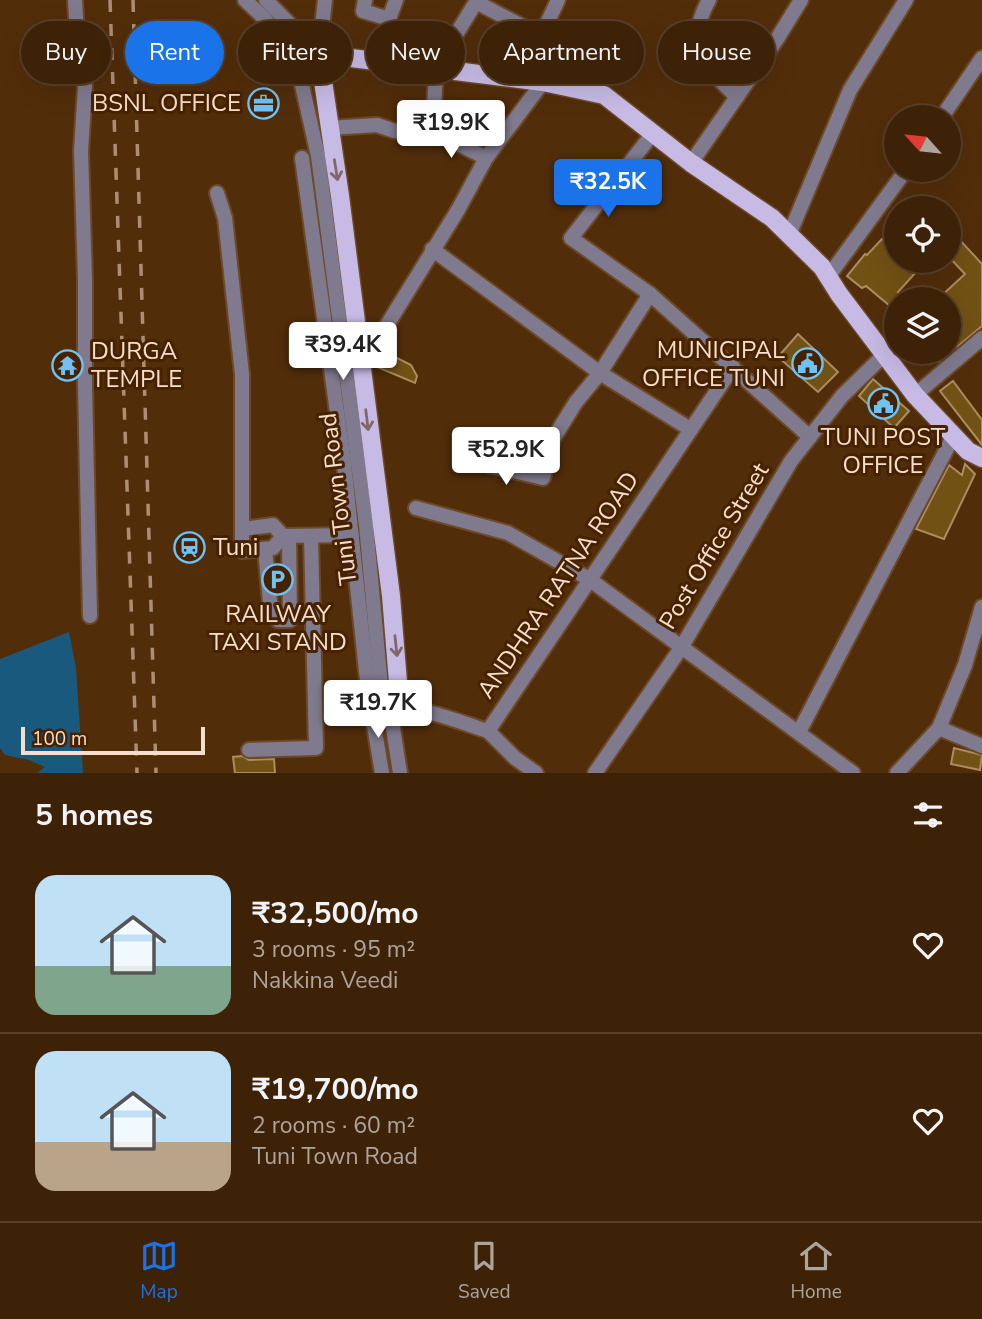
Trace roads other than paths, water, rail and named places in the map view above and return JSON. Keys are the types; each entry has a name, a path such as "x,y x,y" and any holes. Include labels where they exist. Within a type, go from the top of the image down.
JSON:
{"main road":[{"path":"323,84 391,596 388,699"},
{"path":"552,84 604,95 654,131 691,163 772,218 822,267 839,294 884,350"},
{"path":"894,364 915,395 968,451 982,458"}],"street":[{"path":"75,0 78,52 85,87 81,150 90,616"},
{"name":"Tuni Town Road","path":"245,0 264,18 297,63 318,156 388,699 400,773"},
{"path":"266,0 287,21"},
{"path":"323,21 325,0"},
{"path":"365,0 363,11 389,19 396,0"},
{"path":"709,0 699,16 698,45 704,62 737,97"},
{"path":"691,163 801,0"},
{"path":"789,235 850,90 906,0"},
{"path":"464,21 476,1 513,21"},
{"path":"547,21 556,1"},
{"path":"950,105 982,58"},
{"path":"433,131 435,84"},
{"path":"359,358 387,326 458,210 486,158 542,84"},
{"path":"592,84 604,95"},
{"path":"330,128 377,125 394,131 433,131 486,158"},
{"path":"654,131 571,238 650,294 810,438"},
{"path":"302,158 344,463 368,690 382,773"},
{"path":"828,277 897,182"},
{"path":"217,193 225,218 242,374 242,551 273,548 286,536"},
{"path":"432,249 600,373 690,429"},
{"path":"477,462 543,478 553,439 576,402 600,373 650,294"},
{"path":"915,395 982,338"},
{"name":"Post Office Street","path":"594,773 681,648 791,461 842,396 884,355"},
{"name":"ANDHRA RATNA ROAD","path":"388,699 488,730 733,367"},
{"path":"799,732 954,435"},
{"path":"416,508 508,533 589,579 853,773"},
{"path":"242,529 273,525 286,536 352,535"},
{"path":"265,549 270,602 278,620 290,620 286,536"},
{"path":"249,750 316,748 311,536"},
{"path":"897,773 939,728 965,665 982,607"},
{"path":"373,711 388,699"},
{"path":"939,728 981,744"},
{"path":"488,730 515,758 536,773"}],"water":[{"path":"69,632 76,668 83,773 37,773 45,767 29,760 5,755 0,748 0,659"}],"railway":[{"path":"110,0 137,773"},
{"path":"133,0 156,773"}],"place":[{"name":"BSNL OFFICE","path":"264,103"},
{"name":"MUNICIPAL OFFICE TUNI","path":"808,364"},
{"name":"DURGA TEMPLE","path":"68,365"},
{"name":"TUNI POST OFFICE","path":"883,403"},
{"name":"Tuni","path":"190,547"},
{"name":"RAILWAY TAXI STAND","path":"278,580"}]}
